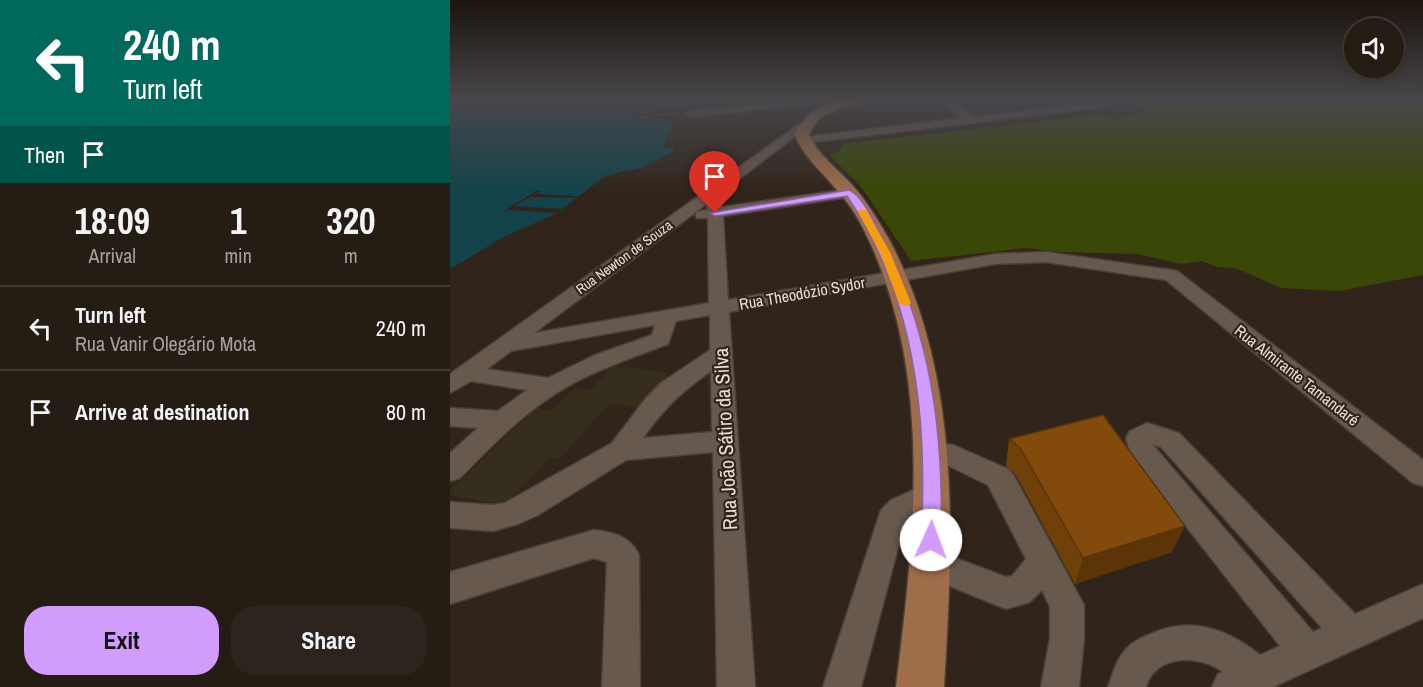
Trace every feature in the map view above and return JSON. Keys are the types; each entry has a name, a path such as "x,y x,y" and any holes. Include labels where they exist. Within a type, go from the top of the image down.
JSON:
{"main road":[{"path":"813,130 876,234 896,276 919,352 932,453 933,493 931,564 920,687"}],"street":[{"name":"Rua Newton de Souza","path":"458,379 677,218 714,202 788,130"},
{"path":"714,202 849,193"},
{"name":"Rua João Sátiro da Silva","path":"714,202 736,687"},
{"name":"Rua Theodózio Sydor","path":"505,345 1021,256 1046,257 1171,275"},
{"name":"Rua Almirante Tamandaré","path":"1171,275 1423,475"},
{"path":"455,459 502,420 550,386 603,360 661,339 668,316"},
{"path":"603,360 606,327"},
{"path":"450,515 493,518 508,515 528,506 621,450 654,404 669,389 721,353"},
{"path":"458,379 550,386"},
{"path":"450,417 502,420"},
{"path":"1308,653 1140,449 1139,438 1147,433 1170,440 1350,634"},
{"path":"621,450 725,441"},
{"path":"932,453 944,452 998,477 1004,484 1068,612 1060,687"},
{"path":"842,687 891,519 901,509 933,493"},
{"path":"450,588 594,544 610,546 622,555 621,687"},
{"path":"931,564 1006,593 1015,594 1023,589 1043,561"},
{"path":"1127,687 1138,661 1165,644 1196,642 1221,649 1243,681 1423,602"}],"shaded area":[{"path":"614,365 669,373 640,408 610,403 559,459 550,457 505,505 450,495 450,491 536,408 552,411 575,388 590,390"}],"green space":[{"path":"963,130 1423,130 1423,275 1339,291 1281,288 1235,268 1217,267 1202,261 1181,264 1137,254 1061,252 1026,248 911,261 862,188 829,155 840,151 843,144"}],"water":[{"path":"450,130 671,130 662,148 675,147 673,152 644,167 605,176 557,213 502,238 450,269"}],"pier":[{"path":"536,191 541,191 537,194 579,196 575,198 530,197 515,206 562,209 557,213 508,210 501,213"}],"building":[{"path":"1103,415 1185,526 1083,558 1020,448 1009,439"}],"slow traffic":[{"path":"863,212 885,252 905,303"}],"route":[{"path":"715,213 849,193 867,219 896,276 919,352 925,382 932,453 931,540"}]}
